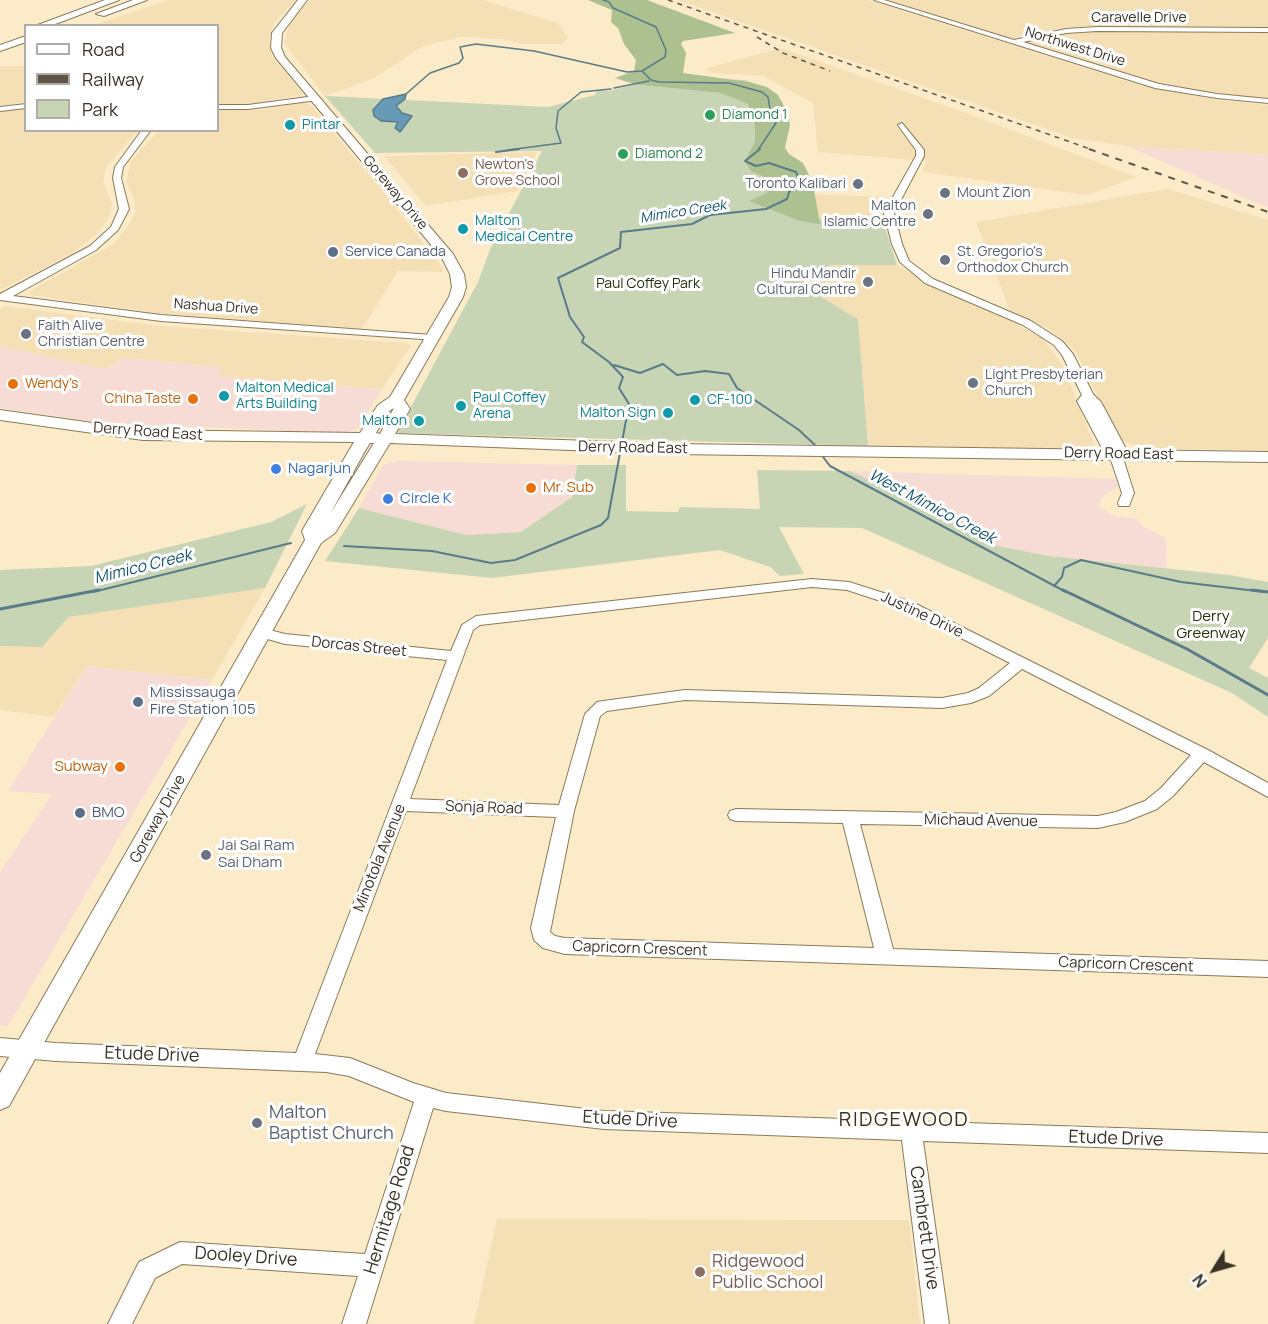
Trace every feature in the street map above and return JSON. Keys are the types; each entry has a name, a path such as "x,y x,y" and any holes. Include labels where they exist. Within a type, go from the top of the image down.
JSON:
{"highway":[{"path":"45,24 114,0"},
{"path":"72,24 142,0"},
{"path":"0,39 24,31"},
{"path":"0,48 24,40"}],"main road":[{"name":"Goreway Drive","path":"303,0 284,21 277,33 276,48 281,58 454,265 459,287 456,297 396,400 383,408 311,531 314,540"},
{"name":"Goreway Drive","path":"0,1098 314,540 326,533 402,408 396,400"},
{"name":"Derry Road East","path":"0,415 143,435 380,446 790,456 1088,454 1117,459 1268,467"},
{"name":"Derry Road East","path":"0,427 44,435 173,448 361,445"},
{"path":"1088,454 1103,440"},
{"name":"Derry Road East","path":"844,456 1117,459 1268,457"}],"street":[{"name":"Northwest Drive","path":"878,0 1158,86 1217,96 1268,101"},
{"name":"Caravelle Drive","path":"1012,42 1066,31 1097,29 1268,30"},
{"path":"219,107 248,107 315,98"},
{"path":"0,109 24,106"},
{"path":"902,125 920,150 920,156 889,213 897,244 905,262 930,282 1043,332 1067,354 1088,396 1095,402 1119,447 1117,459"},
{"path":"1,298 93,248 115,228 124,209 117,178 119,167 145,132"},
{"name":"Nashua Drive","path":"1,298 162,318 432,338"},
{"path":"1088,396 1083,401 1103,440 1117,459 1128,494 1124,503"},
{"name":"Justine Drive","path":"456,656 467,628 483,619 624,606 812,583 849,586 885,596 1202,754 1268,792"},
{"name":"Dorcas Street","path":"262,633 285,639 456,656"},
{"name":"Minotola Avenue","path":"303,1060 309,1037 402,805 456,656"},
{"name":"Capricorn Crescent","path":"1020,663 984,692 971,698 942,703 685,695 603,706 593,714 566,811 540,928 541,935 550,943 565,946 1268,969"},
{"name":"Michaud Avenue","path":"736,815 1098,822 1119,818 1150,805 1167,792 1202,754"},
{"name":"Sonja Road","path":"402,805 566,811"},
{"path":"850,819 886,958"},
{"name":"Etude Drive","path":"0,1047 27,1050 303,1060 350,1067 426,1097 446,1102 604,1120 1268,1143"},
{"name":"Hermitage Road","path":"354,1324 426,1097"},
{"name":"Cambrett Drive","path":"911,1132 937,1324"},
{"name":"Dooley Drive","path":"120,1324 147,1270 180,1253 373,1266"}],"shaded area":[{"path":"169,0 296,0 274,23 269,39 273,57 304,94 251,104 219,104 219,24 97,24"},
{"path":"310,0 482,0 558,23 568,38 561,44 522,44 503,39 462,37 423,46 372,79 325,96 284,43 292,17"},
{"path":"678,0 868,0 1136,84 1217,100 1268,105 1268,155 1127,146 1072,138"},
{"path":"883,0 1268,0 1268,28 1095,26 1062,28 1011,39"},
{"path":"1107,31 1268,32 1268,99 1220,95 1144,80 1030,45 1028,42 1071,33"},
{"path":"781,48 955,109 1137,177 1087,195 922,172 927,161 818,152 813,103 763,76 714,73 704,69"},
{"path":"0,66 24,66 24,102 0,106"},
{"path":"301,103 310,104 385,194 442,267 443,272 398,271 362,329 155,313 30,295 30,291 114,244 135,213 135,201 126,182 131,161 157,132 219,132 219,110 257,110"},
{"path":"24,108 24,132 137,132 106,167 103,182 112,203 109,218 96,235 71,254 0,290 0,111"},
{"path":"1127,146 1268,155 1268,207 1259,204"},
{"name":"Newton's Grove School","path":"537,152 518,191 426,206 384,156"},
{"path":"1168,189 1268,220 1268,451 1143,448 1120,440 1074,349 1047,328 1010,311 976,222"},
{"path":"815,194 886,197 884,224 851,225 818,218"},
{"path":"831,265 897,265 932,286 1007,319 1042,338 1063,365 1094,444 1085,449 868,446 858,319 808,289 805,276"},
{"path":"5,306 162,326 406,343 411,346 382,389 218,376 223,367 124,358 105,369 0,346 0,308"},
{"path":"0,346 105,369 124,358 224,367 219,376 382,389 358,428 344,433 103,423 0,408"},
{"path":"397,461 577,465 572,497 521,532 467,535 359,508 383,465"},
{"path":"850,471 1115,479 1118,486 1101,498 1099,507 1113,516 1137,519 1144,527 1166,538 1167,568 1049,556 993,545 947,509 930,508"},
{"path":"265,588 212,680 87,666 54,717 0,710 0,646 42,647 69,617"},
{"path":"87,666 212,680 8,1026 0,1025 0,873 52,794 8,791"},
{"name":"Ridgewood Public School","path":"497,1219 909,1220 920,1324 474,1324"}],"green space":[{"path":"588,0 647,0 735,33 683,41 681,44 686,53 683,73 749,82 767,87 778,95 788,113 790,125 785,148 789,154 803,163 813,183 820,224 800,221 749,201 767,193 771,180 751,171 745,161 755,142 755,125 748,104 721,93 634,84 615,78 634,71 636,60 624,44 618,28 611,22 612,10"},
{"name":"Paul Coffey Park","path":"666,77 745,80 772,91 782,106 764,160 818,218 851,225 884,224 897,265 831,265 805,276 808,289 858,319 868,446 397,433 478,282 491,247 542,151 375,153 325,96 548,107 595,95 597,91 609,91"},
{"name":"Derry Greenway","path":"577,465 626,465 626,511 678,512 680,507 760,509 757,470 850,471 930,508 947,509 993,545 1049,556 1229,575 1268,582 1268,638 1249,668 1268,678 1268,717 1232,693 862,528 779,527 804,574 780,576 770,567 720,550 492,578 325,561 359,508 467,535 521,532 572,497"},
{"path":"307,504 265,588 69,617 42,647 0,646 0,570 91,566 271,522"}],"water":[{"path":"406,94 405,99 396,106 402,113 412,116 400,132 395,128 398,122 381,121 374,116 373,110 383,99"}],"waterway":[{"name":"Mimico Creek","path":"603,0 609,2 613,8 656,27 666,50 665,57 642,71"},
{"path":"406,94 430,73 459,63 463,58 460,47 476,44 534,51 627,72 642,71"},
{"name":"Mimico Creek","path":"642,71 651,80 659,82 729,83 762,92 768,97 771,116 776,123 758,150"},
{"path":"614,88 649,81"},
{"path":"508,150 561,143 556,128 558,111 581,92 611,89"},
{"path":"496,152 519,149"},
{"name":"Mimico Creek","path":"344,546 432,551 491,563 515,560 601,525 608,518 629,404 619,388 623,377 609,362 582,342 584,337 570,317 558,278 620,248 621,232 692,224 710,215 766,209 787,199 789,192 800,181 796,172 769,163 756,166 745,161 760,149"},
{"name":"West Mimico Creek","path":"614,365 640,373 663,364 677,375 705,371 729,374 737,388 799,430 817,447"},
{"name":"West Mimico Creek","path":"820,453 830,466 1054,586"},
{"name":"Mimico Creek","path":"93,592 291,543"},
{"name":"West Mimico Creek","path":"1054,586 1062,577 1064,568 1081,560 1181,582 1265,592"},
{"path":"1054,586 1066,592"},
{"name":"Mimico Creek","path":"0,609 99,590"},
{"path":"1063,590 1187,649 1268,695"},
{"name":"West Mimico Creek","path":"1252,590 1268,592"}],"railway":[{"path":"668,0 1093,150"},
{"path":"757,37 783,53 830,71"},
{"path":"1089,149 1268,212"}],"place":[{"name":"Diamond 1","path":"710,115"},
{"name":"Pintar","path":"290,125"},
{"name":"Diamond 2","path":"623,154"},
{"name":"Newton's Grove School","path":"463,173"},
{"name":"Toronto Kalibari","path":"858,184"},
{"name":"Mount Zion","path":"945,193"},
{"name":"Malton Islamic Centre","path":"928,214"},
{"name":"Malton Medical Centre","path":"463,229"},
{"name":"Service Canada","path":"333,252"},
{"name":"St. Gregorio's Orthodox Church","path":"945,260"},
{"name":"Hindu Mandir Cultural Centre","path":"868,282"},
{"name":"Faith Alive Christian Centre","path":"26,334"},
{"name":"Light Presbyterian Church","path":"973,383"},
{"name":"Wendy's","path":"13,384"},
{"name":"Malton Medical Arts Building","path":"224,396"},
{"name":"China Taste","path":"193,399"},
{"name":"CF-100","path":"695,400"},
{"name":"Paul Coffey Arena","path":"461,406"},
{"name":"Malton Sign","path":"668,413"},
{"name":"Malton","path":"419,421"},
{"name":"Nagarjun","path":"276,469"},
{"name":"Mr. Sub","path":"531,488"},
{"name":"Circle K","path":"388,499"},
{"name":"Mississauga Fire Station 105","path":"138,702"},
{"name":"Subway","path":"120,767"},
{"name":"BMO","path":"80,813"},
{"name":"Jai Sai Ram Sai Dham","path":"206,855"},
{"name":"Malton Baptist Church","path":"257,1123"},
{"name":"Ridgewood Public School","path":"700,1272"}],"district":[{"name":"RIDGEWOOD","path":"904,1120"}]}
